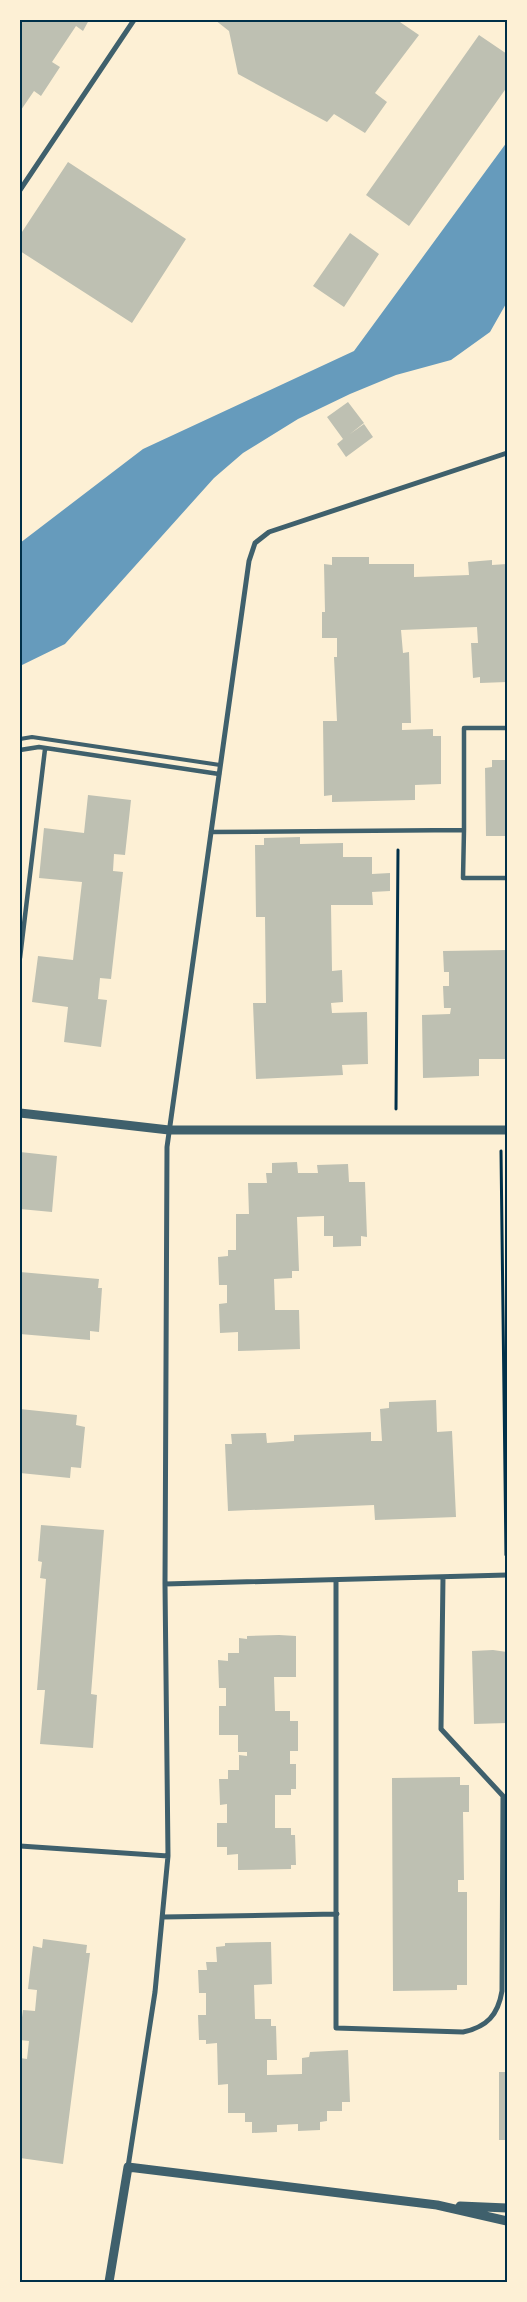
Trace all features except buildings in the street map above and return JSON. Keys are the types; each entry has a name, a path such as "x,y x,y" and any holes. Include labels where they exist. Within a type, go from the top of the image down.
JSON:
{"street":[{"path":"20,190 134,20"},
{"path":"109,2282 154,2001 168,1856 165,1584 167,1158 169,1130 249,561 255,543 275,530 507,453"},
{"path":"507,728 464,728 463,878 507,878"},
{"path":"20,750 39,747 219,774"},
{"path":"20,958 45,749"},
{"path":"211,832 464,830"},
{"path":"20,1113 169,1130 504,1130"},
{"path":"165,1584 506,1575"},
{"path":"336,1580 336,2028 463,2032 478,2029 491,2019 500,2002 503,1980 503,1796 441,1729 443,1577"},
{"path":"20,1846 168,1856"},
{"path":"163,1917 337,1914"},
{"path":"128,2167 437,2205 507,2208"},
{"path":"437,2205 507,2221"}],"lane":[{"path":"20,739 32,737 220,766"}],"path":[{"path":"396,1130 398,830"},
{"path":"504,1130 506,1575"}],"water":[{"path":"507,142 507,302 490,332 451,360 396,375 350,394 298,419 243,453 214,478 65,644 20,666 20,543 143,449 354,351"}]}
